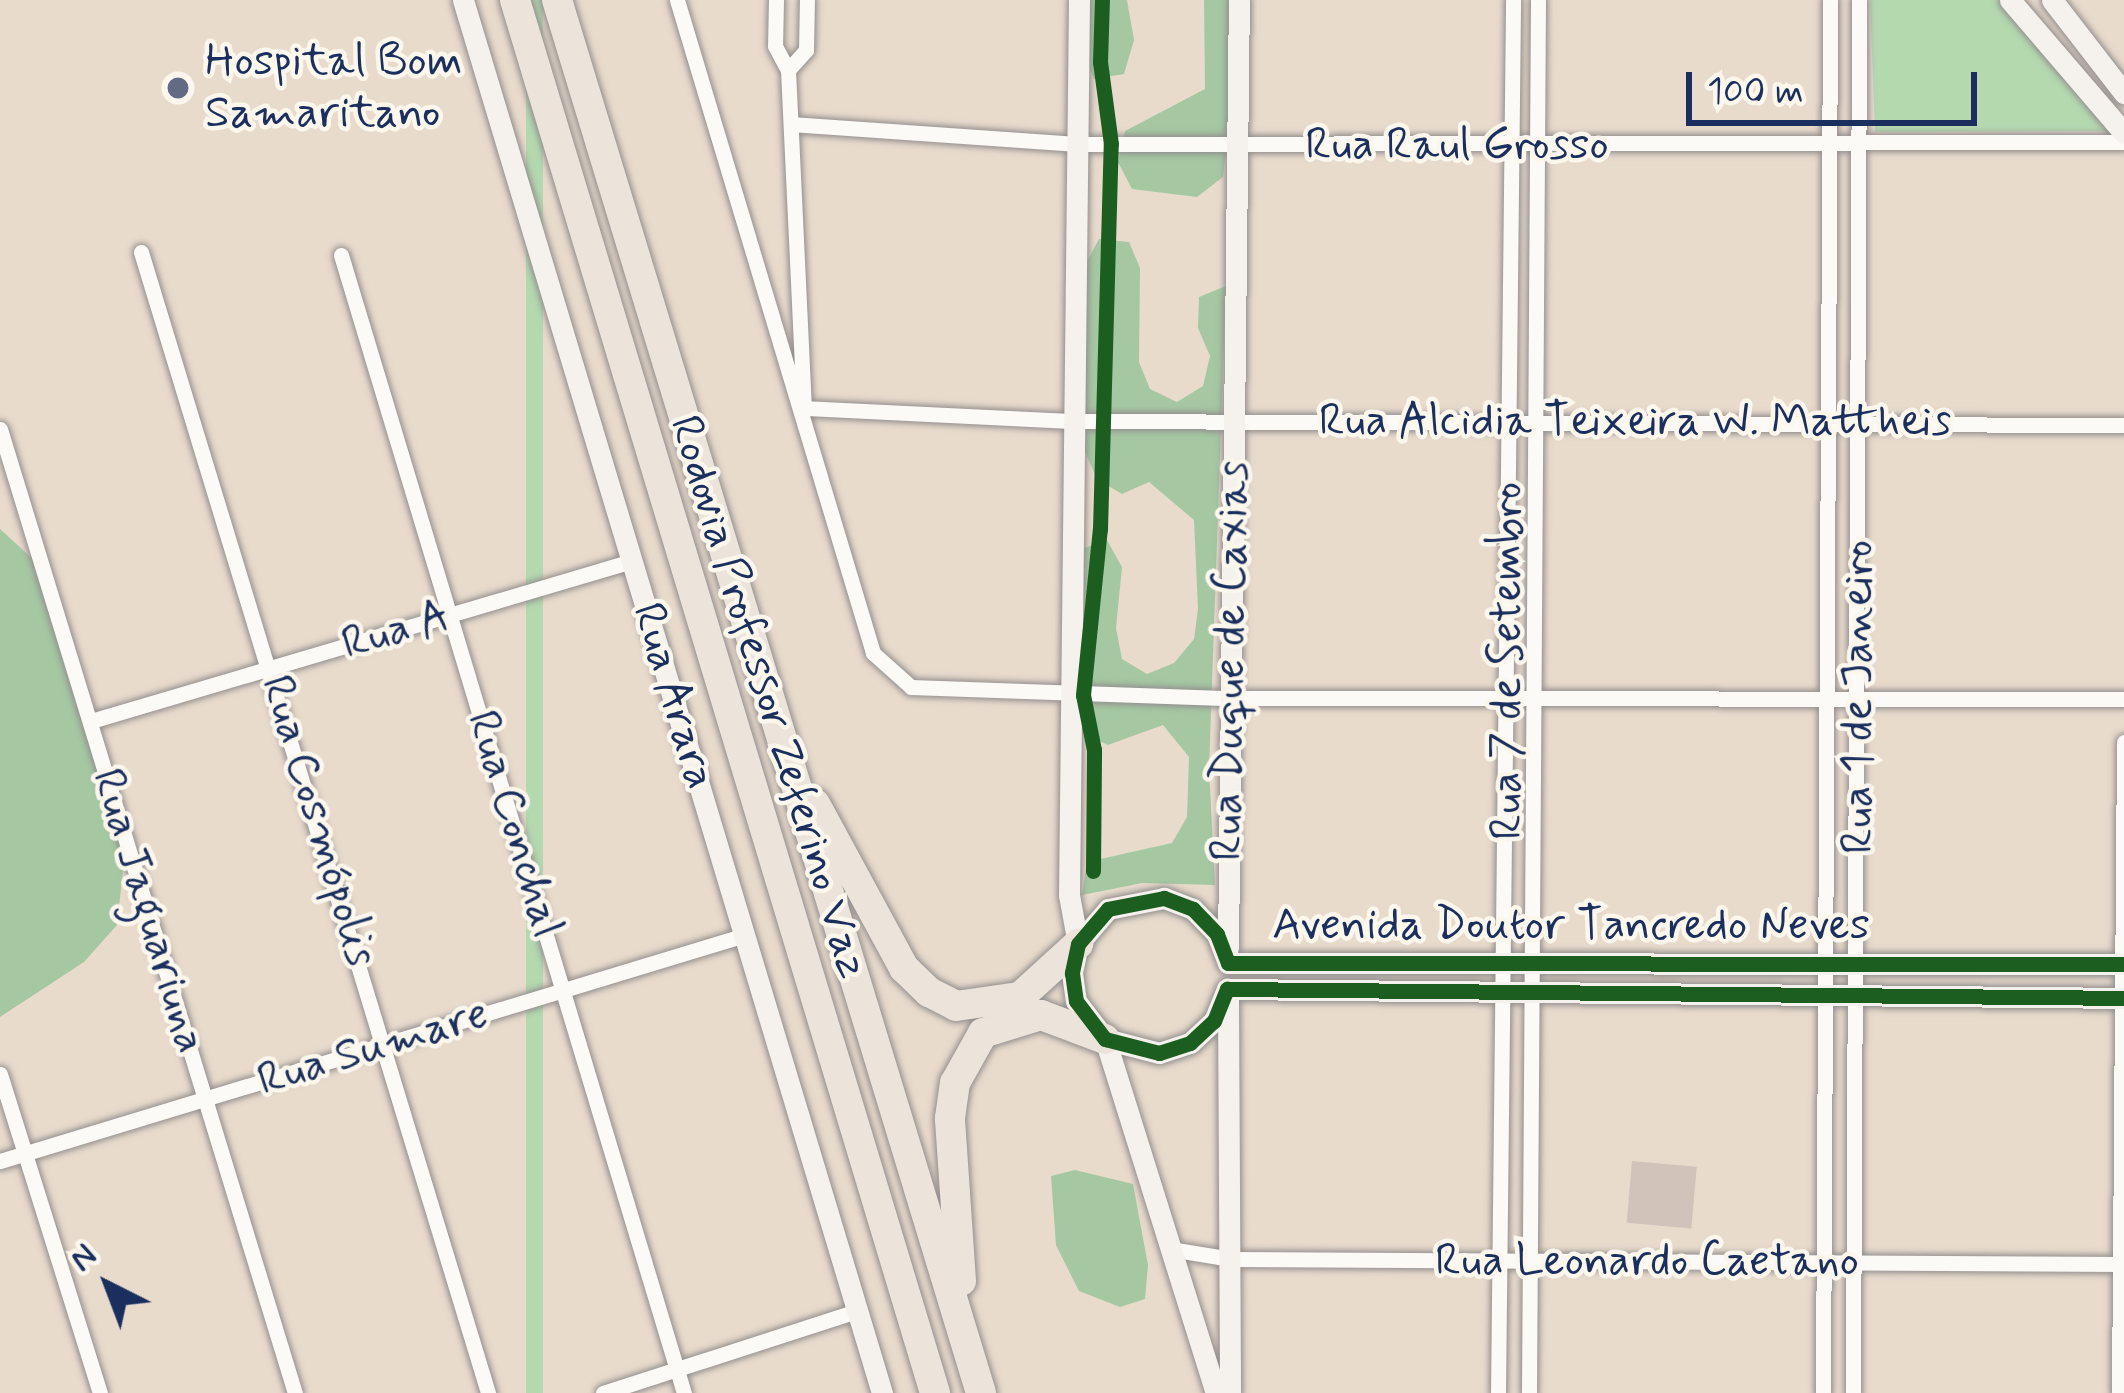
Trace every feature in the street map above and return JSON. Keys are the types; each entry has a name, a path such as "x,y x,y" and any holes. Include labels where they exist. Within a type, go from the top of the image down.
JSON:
{"highway":[{"name":"Rodovia Professor Zeferino Vaz","path":"514,0 935,1393"},
{"name":"Rodovia Professor Zeferino Vaz","path":"557,0 982,1393"},
{"path":"779,734 904,968 929,992 956,1006 1021,997 1078,944"},
{"path":"964,1334 950,1118 955,1083 983,1033 1027,1014 1058,1016 1105,1040"}],"street":[{"name":"Rua Arara","path":"463,0 882,1393"},
{"path":"677,0 804,409 873,653 890,673 938,690 1071,695 1826,694 2124,699"},
{"path":"776,0 775,46 788,70 804,409"},
{"path":"788,70 806,50 807,0"},
{"path":"1078,0 1069,895 1078,944 1076,1001 1105,1040 1216,1393"},
{"name":"Rua Duque de Caxias","path":"1229,1393 1227,989 1239,0"},
{"name":"Rua 7 de Setembro","path":"1498,1393 1513,0"},
{"name":"Rua 7 de Setembro","path":"1529,1393 1538,0"},
{"name":"Rua 1 de Janeiro","path":"1823,1393 1830,0"},
{"name":"Rua 1 de Janeiro","path":"1852,1393 1858,996 1859,0"},
{"path":"2010,0 2124,137"},
{"path":"2052,0 2124,93"},
{"name":"Rua Raul Grosso","path":"790,124 1077,144 1237,146 1859,145 2124,137"},
{"name":"Rua Cosmópolis","path":"140,252 272,668 488,1393"},
{"name":"Rua Conchal","path":"341,255 684,1393"},
{"name":"Rua Alcidia Teixeira W. Mattheis","path":"804,409 1074,421 1234,418 2124,425"},
{"name":"Rua Jaguariuna","path":"0,429 295,1393"},
{"name":"Rua A","path":"91,722 632,561"},
{"path":"2119,1393 2124,742"},
{"name":"Avenida Doutor Tancredo Neves","path":"1078,944 1108,909 1164,898 1193,909 1217,934 1228,963 2123,964"},
{"name":"Rua Sumare","path":"0,1161 745,935"},
{"name":"Avenida Doutor Tancredo Neves","path":"1105,1040 1159,1053 1190,1043 1214,1021 1227,989 2123,998"},
{"path":"0,1074 100,1393"},
{"name":"Rua Leonardo Caetano","path":"1171,1249 1231,1259 2122,1264"},
{"path":"603,1393 856,1311"}],"green space":[{"path":"526,0 543,0 543,1393 526,1393"},
{"path":"1086,0 1127,0 1134,40 1124,74 1094,79 1083,51"},
{"path":"1204,0 1244,0 1223,177 1197,197 1132,189 1118,162 1125,131 1205,89"},
{"path":"1870,0 2004,0 2110,131 1875,132"},
{"path":"1099,239 1129,242 1140,268 1139,362 1150,389 1177,402 1203,386 1210,356 1198,328 1199,297 1226,286 1209,769 1215,885 1142,883 1082,895 1087,862 1172,843 1187,817 1189,757 1163,725 1108,745 1081,732 1079,550 1107,540 1122,567 1116,628 1122,659 1147,674 1174,663 1194,639 1198,609 1194,520 1149,482 1122,494 1097,479 1085,452 1085,265"},
{"path":"0,529 35,561 120,829 124,862 117,925 84,962 0,1017"},
{"path":"1075,1170 1133,1184 1148,1265 1145,1299 1120,1307 1079,1291 1056,1245 1051,1176"}],"building":[{"path":"1632,1161 1697,1167 1691,1228 1627,1223"}],"cycle path":[{"path":"1093,871 1094,750 1083,695 1100,529 1111,144 1100,62 1102,0"},
{"path":"2124,964 1228,963 1217,934 1193,909 1164,898 1108,909 1078,944 1072,973 1076,1001 1105,1039 1159,1053 1190,1043 1214,1021 1227,989 2124,998"}],"place":[{"name":"Hospital Bom Samaritano","path":"178,88"}]}
